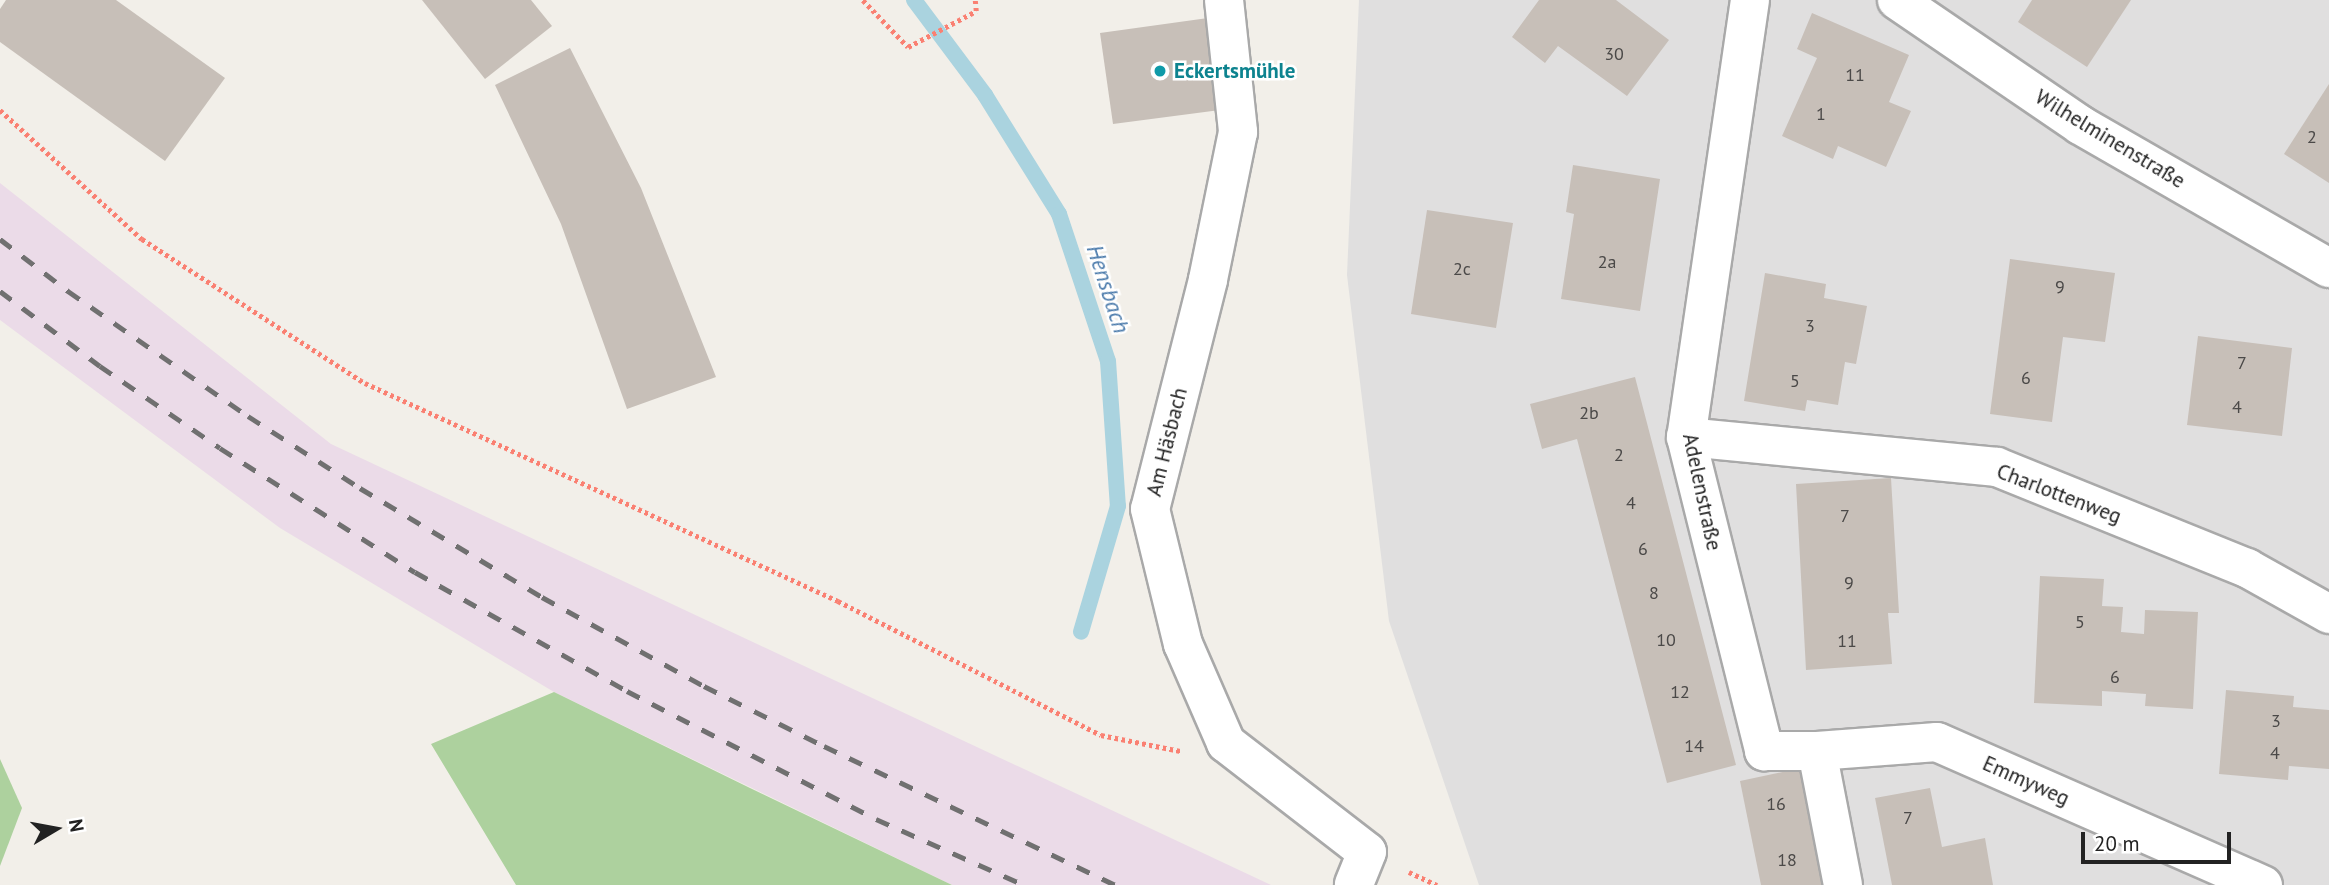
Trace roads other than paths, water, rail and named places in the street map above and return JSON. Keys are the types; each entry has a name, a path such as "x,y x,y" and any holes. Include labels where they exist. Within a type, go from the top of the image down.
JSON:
{"street":[{"name":"Am Häsbach","path":"1224,0 1238,132 1208,280 1150,509 1183,644 1226,743 1360,869"},
{"name":"Adelenstraße","path":"1750,0 1686,437 1765,751 1817,751"},
{"name":"Wilhelminenstraße","path":"1897,0 2080,125 2329,268"},
{"name":"Charlottenweg","path":"1686,437 1997,467 2247,568 2329,614"},
{"name":"Emmyweg","path":"1817,751 1937,742 2263,885"},
{"path":"1817,751 1843,885"}],"waterway":[{"name":"Hensbach","path":"914,0 985,95 1059,214 1108,361 1118,506 1081,632"}],"railway":[{"path":"0,239 68,291 248,416 360,488 542,597 704,686 1116,885"},
{"path":"0,291 100,366 220,448 415,572 627,691 876,819 1024,885"}],"place":[{"name":"Eckertsmühle","path":"1160,71"}]}
